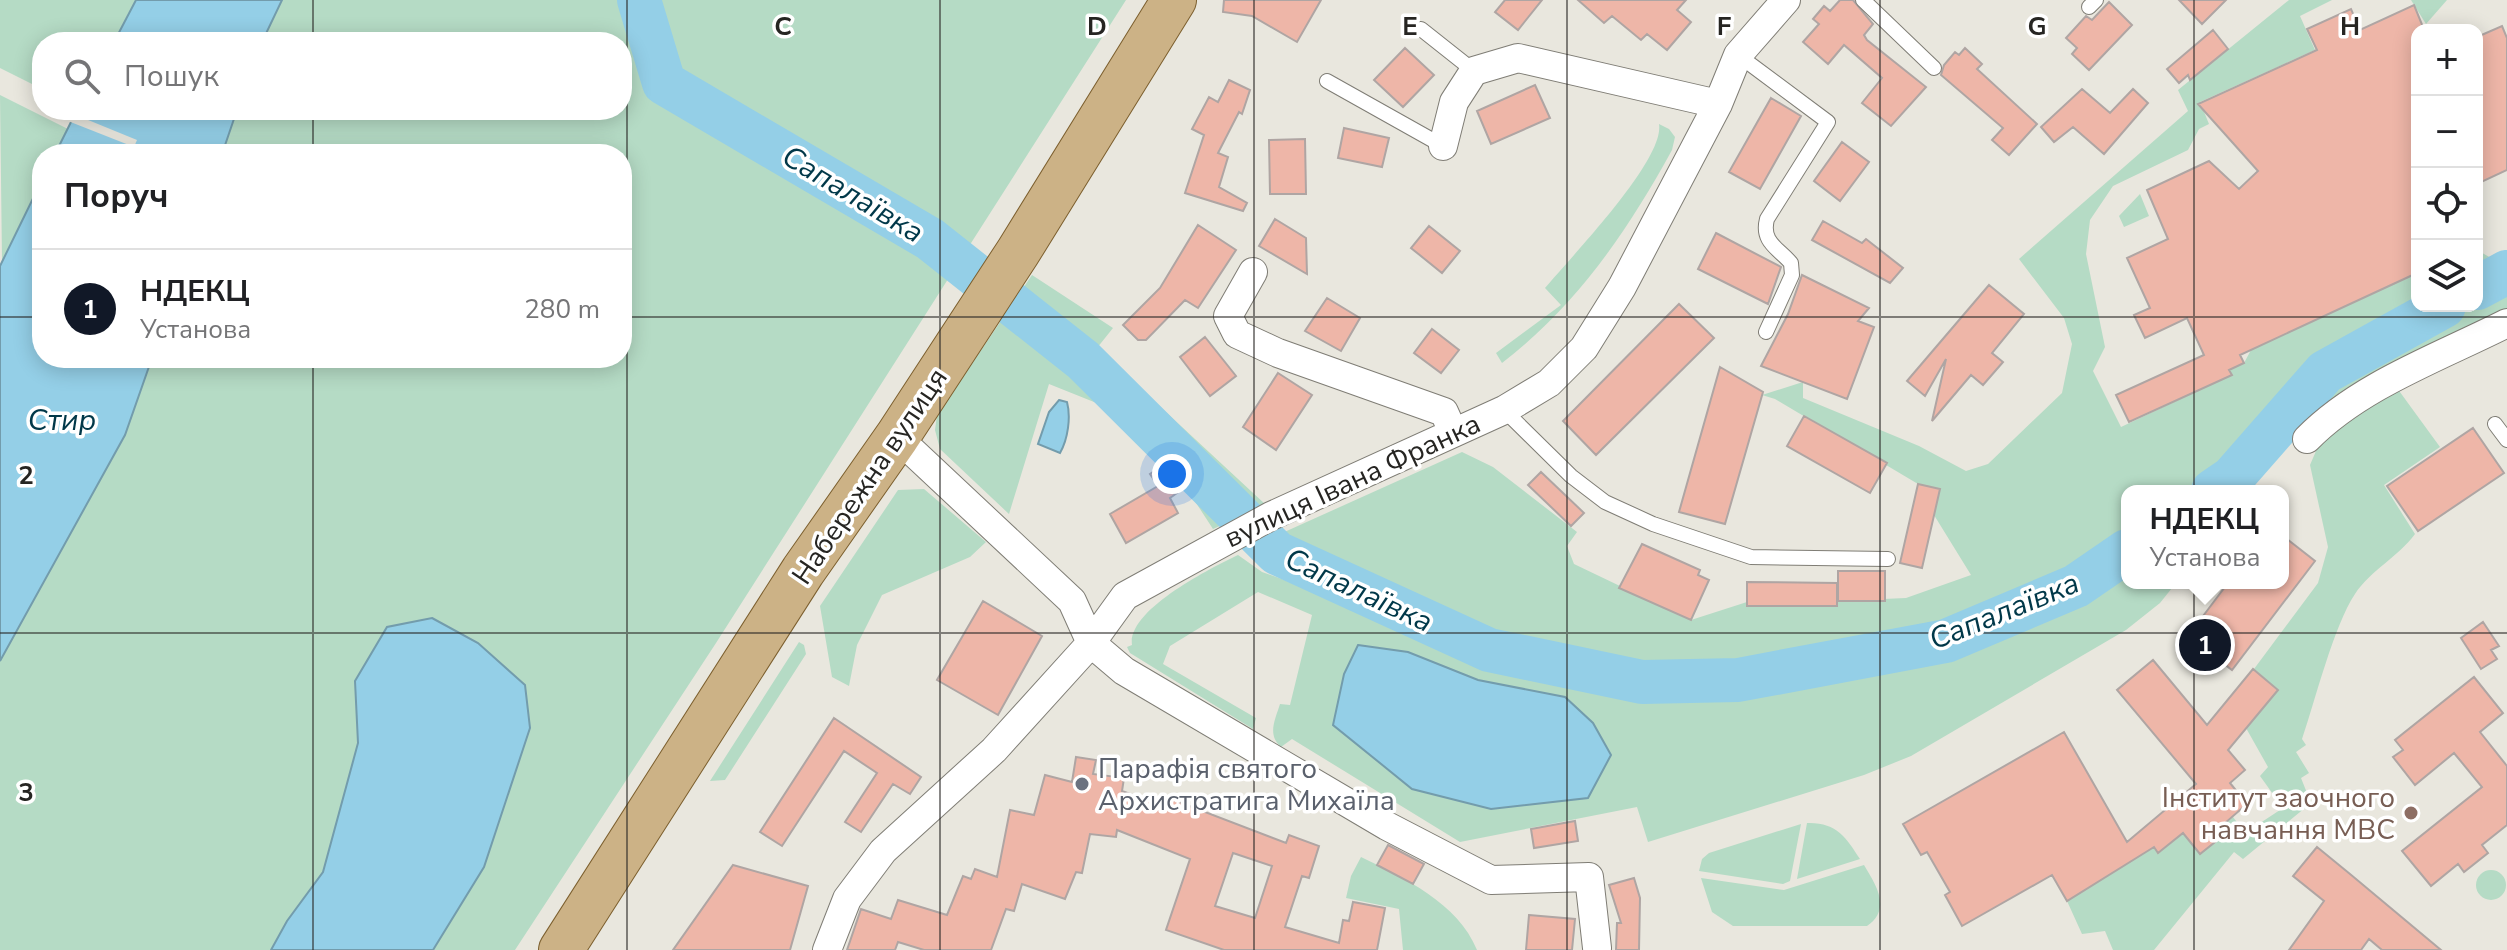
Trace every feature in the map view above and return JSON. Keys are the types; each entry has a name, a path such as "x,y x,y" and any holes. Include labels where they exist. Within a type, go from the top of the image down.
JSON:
{"main road":[{"name":"Набережна вулиця","path":"561,950 803,571 897,437 979,312 1174,0"}],"street":[{"name":"вулиця Івана Франка","path":"827,950 847,899 883,851 994,750 1091,643 1125,596 1219,542 1504,410 1549,383 1584,348 1622,287 1718,104 1738,55 1786,0"},
{"path":"1443,146 1454,102 1474,71 1495,62 1533,60 1718,104"},
{"path":"1253,272 1228,316 1237,334 1278,353 1444,412 1453,432"},
{"path":"2307,439 2327,418 2352,402 2507,323"},
{"path":"897,437 1072,601 1091,643 1137,679 1387,826 1491,880 1589,877 1597,948"}],"lane":[{"path":"1863,0 1934,68"},
{"path":"1421,29 1474,71"},
{"path":"1738,55 1828,122 1767,219 1764,231 1767,240 1791,263 1792,275 1766,332"},
{"path":"1327,81 1443,146"},
{"path":"1504,410 1571,476 1605,502 1653,524 1730,553 1751,557 1888,559"},
{"path":"2495,424 2507,440"}],"green space":[{"path":"0,0 136,0 119,32 32,32 32,84 0,68"},
{"path":"282,0 1126,0 716,643 515,950 0,950 0,661 125,435 148,368 632,368 632,144 225,144 234,120 632,120 632,32 267,32"},
{"path":"2289,0 2332,0 2300,16 2315,50 2200,102 2209,124 2199,129 2188,150 2113,186 2090,220 2086,254 2105,347 2093,371 2121,427 2231,375 2229,370 2244,363 2251,350 2411,276 2411,312 2483,312 2483,253 2507,267 2507,316 2297,428 2251,485 2121,485 2121,589 2171,589 2160,603 2126,630 1911,756 1864,775 1648,842 1637,807 1460,842 1292,739 1281,747 1274,737 1274,721 1280,704 1290,705 1312,615 1258,592 1170,646 1163,664 1256,718 1253,729 1130,653 1127,647 1132,645 1134,632 1143,618 1156,605 1191,580 1238,555 1262,572 1340,600 1353,570 1297,547 1280,534 1462,452 1493,467 1577,532 1567,546 1574,564 1691,620 1747,602 1837,606 1837,601 1906,598 1971,575 1934,515 1940,489 1918,484 1775,399 1762,395 1803,382 1803,398 1919,446 1966,471 1988,464 2062,393 2072,344 2064,318 2019,259 2188,111 2178,90","holes":["1408,652 1478,680 1565,697 1534,802 1491,809"]},
{"path":"2411,0 2447,0 2426,24"},
{"path":"0,95 32,111 32,120 50,120 68,129 60,144 32,144 32,200 2,261"},
{"path":"1659,124 1669,129 1675,137 1672,150 1637,210 1577,292 1529,341 1502,363 1496,353 1561,305 1545,288 1632,184 1657,140"},
{"path":"2140,194 2149,216 2124,227 2119,216"},
{"path":"1032,275 1113,328 1097,348 1266,505 1213,529 1163,452 1104,406 1049,384 1009,514 940,449 935,430 937,415"},
{"path":"2397,388 2440,447 2384,485 2415,534 2361,585 2340,624 2302,739 2306,745 2296,752 2309,773 2301,778 2311,803 2243,859 2234,852 2154,950 2113,950 2105,931 2082,934 2067,901 2154,847 2159,853 2183,833 2200,854 2215,842 2211,837 2233,817 2245,833 2283,808 2260,776 2268,767 2246,728 2278,690 2254,669 2318,583 2328,547 2310,465 2316,451 2326,432"},
{"path":"924,489 986,542 970,557 882,595 857,645 849,686 832,677 820,606 898,490"},
{"path":"799,642 804,645 806,654 725,780 710,781"},
{"path":"1807,823 1826,825 1839,832 1860,859 1797,879"},
{"path":"1801,824 1790,881 1783,884 1699,871 1702,859 1709,853"},
{"path":"1361,857 1412,883 1443,905 1468,933 1477,950 1403,950 1399,909 1346,898 1351,876"},
{"path":"1864,865 1877,889 1880,905 1875,919 1867,926 1733,926 1712,912 1701,878 1784,890"},
{"path":"2491,870 2501,875 2506,885 2501,895 2491,900 2481,895 2476,885 2481,875"}],"water":[{"path":"136,0 282,0 267,32 119,32"},
{"path":"72,120 234,120 225,144 60,144"},
{"name":"Стир","path":"32,200 32,368 148,368 125,435 0,661 0,266"},
{"path":"1059,400 1067,402 1069,414 1067,435 1060,453 1038,444 1049,412"},
{"path":"432,618 478,643 525,685 530,728 484,867 433,950 271,950 287,921 323,872 358,743 355,681 387,627"},
{"path":"1358,645 1408,652 1478,680 1565,697 1593,723 1611,755 1588,798 1491,809 1412,789 1333,725 1344,674"}],"pier":[{"path":"88,120 137,140 135,144 126,144 68,121"}],"building":[{"path":"1224,0 1321,0 1297,42 1252,16 1223,12"},
{"path":"1505,0 1542,0 1518,30 1495,12"},
{"path":"1578,0 1686,0 1677,10 1691,22 1667,50 1647,34 1641,40 1612,16 1604,23"},
{"path":"1840,0 1853,0 1873,24 1864,35 1867,40 1926,87 1891,126 1862,103 1882,78 1844,45 1828,64 1803,42 1819,24 1813,19 1824,6 1830,11"},
{"path":"2179,0 2226,0 2202,24"},
{"path":"2109,2 2132,25 2089,70 2072,54 2077,48 2066,38 2086,16 2092,20"},
{"path":"2414,5 2422,24 2411,24 2411,276 2240,355 2244,363 2229,370 2232,375 2129,422 2116,395 2204,355 2187,318 2145,338 2134,315 2150,308 2127,258 2168,239 2147,190 2209,161 2239,189 2258,171 2198,104 2317,50 2307,29 2351,9 2360,30"},
{"path":"2502,26 2507,38 2507,170 2483,181 2483,96 2483,34"},
{"path":"2213,30 2228,49 2190,80 2188,75 2179,83 2167,69"},
{"path":"1405,48 1434,75 1403,107 1374,80"},
{"path":"1965,48 1982,64 1977,69 2037,124 2009,155 1992,140 2003,128 1941,75 1944,65 1955,52 1959,55"},
{"path":"1229,80 1250,90 1242,114 1239,112 1218,153 1228,157 1219,187 1247,203 1243,211 1185,193 1204,135 1192,129 1209,97 1218,102"},
{"path":"1535,85 1550,118 1491,144 1477,111"},
{"path":"2082,89 2110,113 2133,89 2148,103 2104,154 2073,127 2054,142 2041,127"},
{"path":"1771,98 1801,116 1760,189 1729,172"},
{"path":"1344,128 1389,138 1382,167 1338,158"},
{"path":"1305,139 1306,194 1270,194 1269,140"},
{"path":"1842,142 1869,162 1840,201 1814,181"},
{"path":"1275,219 1306,238 1307,274 1259,246"},
{"path":"1823,221 1862,243 1866,239 1903,268 1890,283 1812,240"},
{"path":"1198,225 1236,250 1198,308 1185,300 1146,340 1138,340 1123,325 1160,288"},
{"path":"1429,226 1460,251 1442,273 1411,248"},
{"path":"1716,233 1781,267 1768,304 1698,269"},
{"path":"1802,275 1869,308 1858,321 1874,327 1847,399 1761,366 1788,314"},
{"path":"1989,285 2024,314 1992,353 2003,362 1983,385 1971,375 1932,421 1946,359 1925,396 1907,381"},
{"path":"1327,298 1360,318 1341,351 1305,331"},
{"path":"1679,304 1714,338 1596,455 1563,421"},
{"path":"1432,329 1459,350 1441,373 1414,353"},
{"path":"1205,337 1236,376 1210,396 1180,357"},
{"path":"1720,367 1763,392 1725,524 1679,512"},
{"path":"1278,373 1312,395 1276,450 1243,427"},
{"path":"1804,416 1887,463 1870,493 1787,446"},
{"path":"2473,428 2504,473 2418,531 2387,486"},
{"path":"1166,463 1184,488 1170,498 1178,513 1126,543 1110,514 1158,486 1150,474"},
{"path":"1541,472 1584,513 1571,526 1528,485"},
{"path":"1918,484 1940,489 1922,568 1900,563"},
{"path":"2289,541 2315,561 2232,670 2188,636 2223,589 2289,589"},
{"path":"1642,544 1700,570 1698,575 1709,580 1691,620 1619,588"},
{"path":"1838,571 1885,571 1885,601 1838,601"},
{"path":"1747,582 1837,583 1837,606 1747,606"},
{"path":"983,601 1042,636 998,715 937,680"},
{"path":"2483,622 2499,646 2491,650 2497,659 2481,669 2461,638"},
{"path":"2153,660 2207,725 2253,669 2278,690 2228,750 2245,770 2230,783 2247,804 2210,836 2215,842 2200,854 2183,833 2158,853 2154,847 2067,901 2052,875 1962,926 1945,895 1950,892 1927,852 1921,855 1903,824 2064,732 2127,842 2196,784 2117,690"},
{"path":"2474,677 2503,713 2480,732 2507,766 2507,825 2482,845 2488,853 2464,872 2458,864 2431,886 2402,851 2482,787 2454,753 2415,785 2393,757 2403,750 2395,740"},
{"path":"834,718 921,777 910,794 893,784 861,832 845,822 877,773 844,751 782,846 760,832"},
{"path":"1076,757 1096,760 1093,774 1124,778 1122,791 1163,806 1166,797 1286,843 1289,835 1319,846 1309,878 1302,876 1285,927 1339,943 1343,920 1349,921 1353,902 1385,908 1377,950 1224,950 1166,930 1190,859 1117,830 1116,837 1090,834 1082,873 1076,872 1065,899 1022,884 1014,911 1006,909 991,950 924,950 898,942 895,950 847,950 861,909 891,919 898,900 947,915 963,876 971,879 975,869 997,877 1010,810 1034,815 1045,775 1072,782","holes":["1233,853 1272,866 1255,918 1215,906"]},
{"path":"1575,821 1578,841 1534,848 1531,829"},
{"path":"1388,845 1424,864 1413,884 1377,865"},
{"path":"2317,847 2441,950 2382,950 2369,939 2361,950 2289,950 2324,901 2293,876"},
{"path":"733,865 808,886 790,950 673,950"},
{"path":"1634,878 1640,898 1639,950 1616,950 1617,923 1621,923 1609,885"},
{"path":"1529,915 1575,919 1572,950 1526,950"}],"waterway":[{"name":"Сапалаївка","path":"639,0 664,83 930,239 1083,360 1277,553 1489,650 1642,682 1738,680 1946,641 2076,586 2121,555"},
{"name":"Сапалаївка","path":"2483,285 2507,272"},
{"name":"Сапалаївка","path":"2222,485 2232,478 2325,372 2433,312"}],"place":[{"name":"НДЕКЦ","path":"2205,645"},
{"name":"Парафія святого Архистратига Михаїла","path":"1082,784"},
{"name":"Інститут заочного навчання МВС","path":"2411,813"}]}
